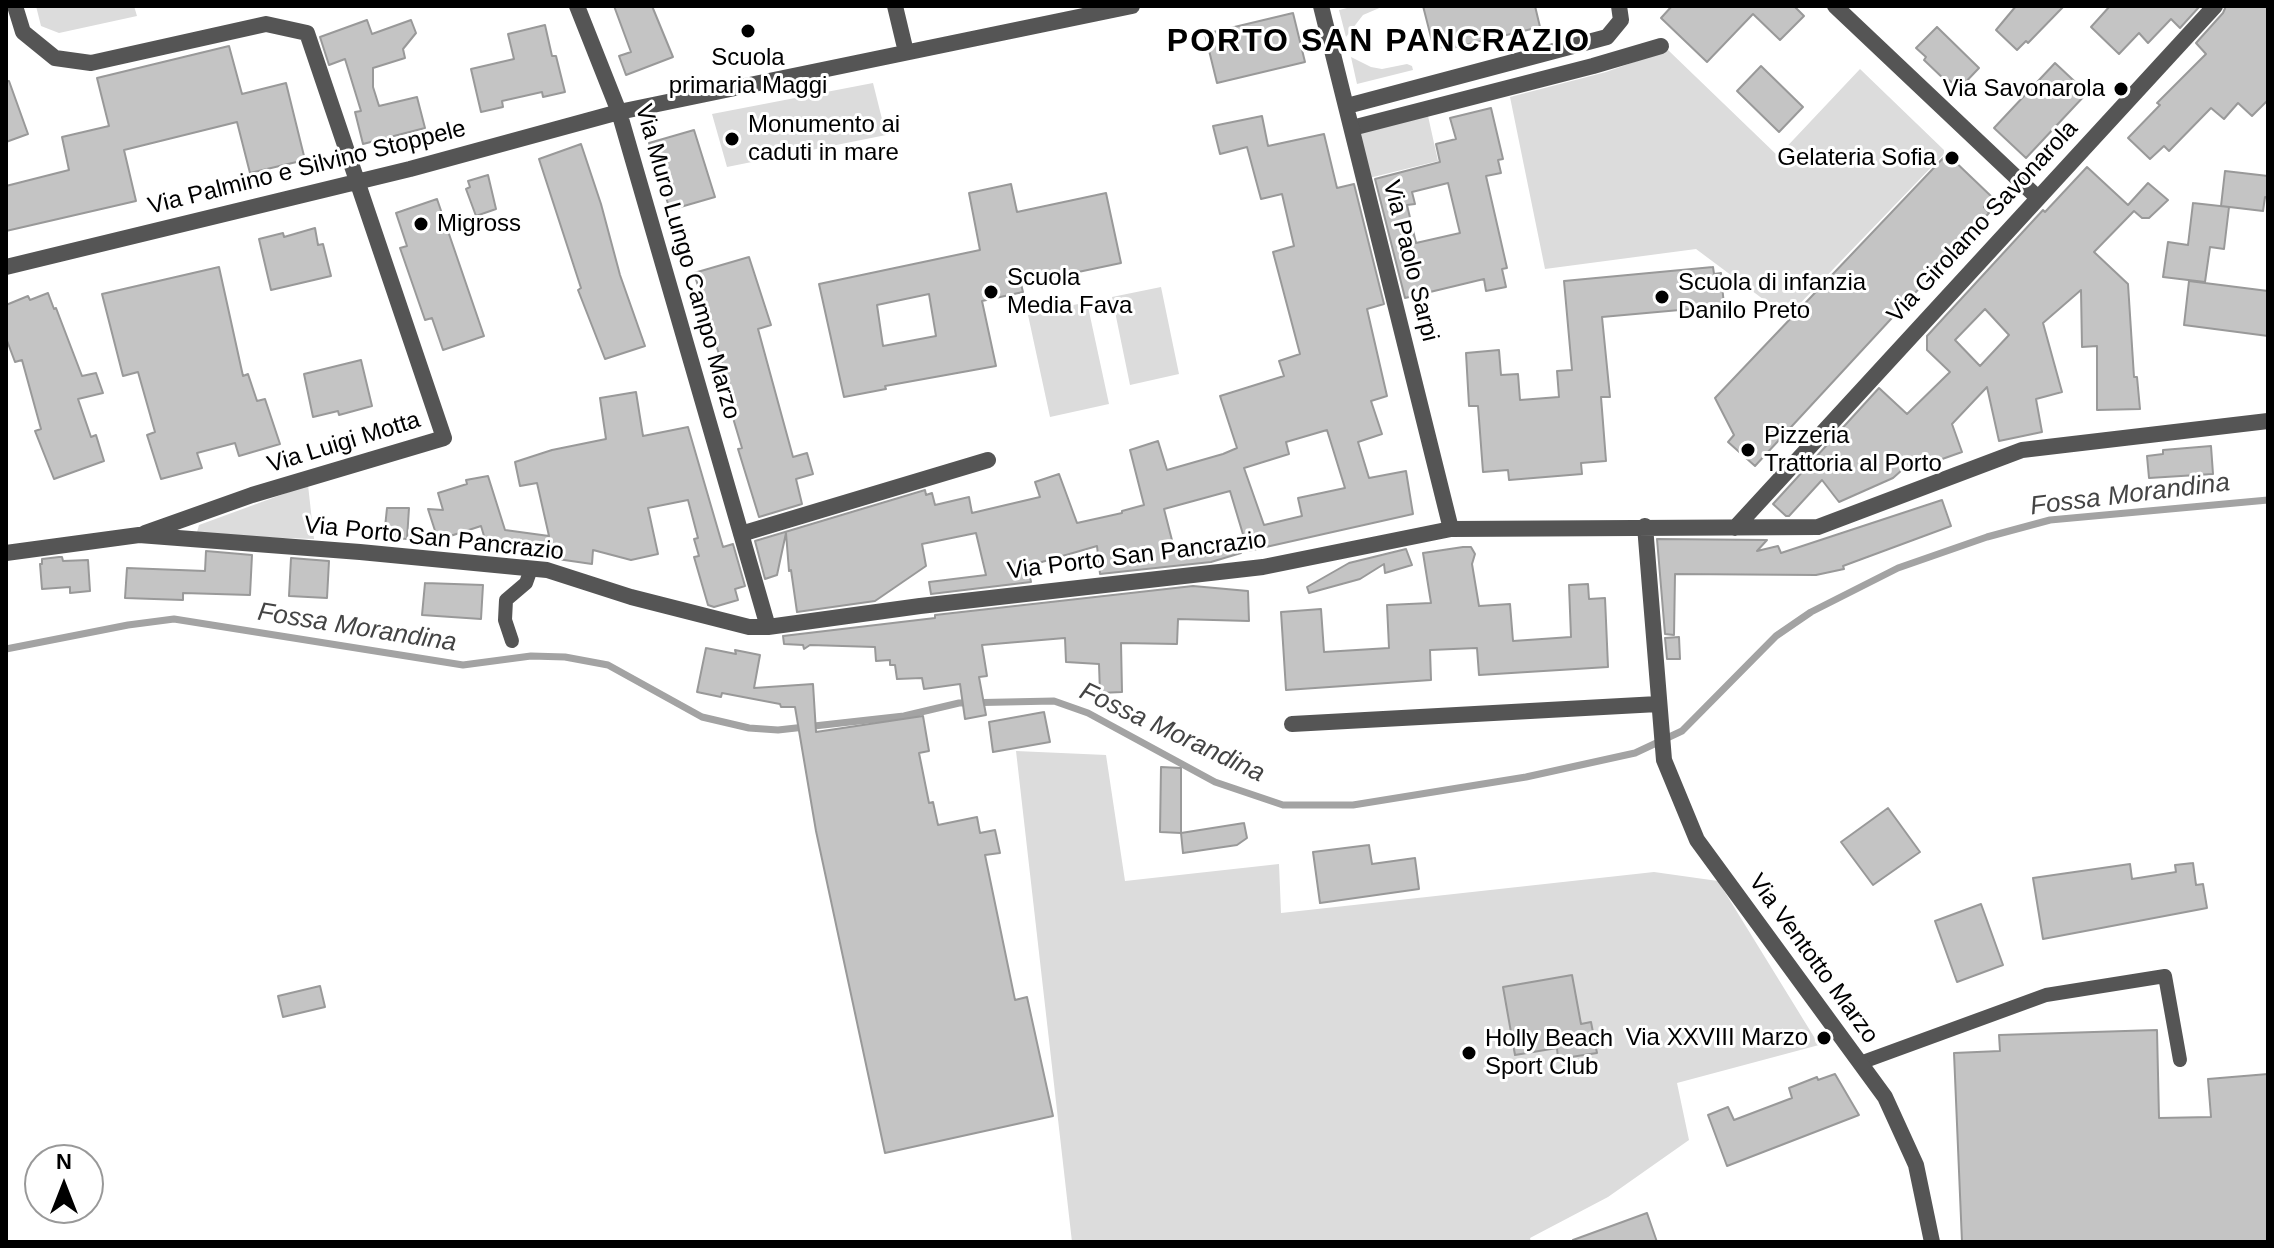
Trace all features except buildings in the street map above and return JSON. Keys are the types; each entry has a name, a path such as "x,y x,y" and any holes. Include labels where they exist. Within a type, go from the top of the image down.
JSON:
{"street":[{"path":"15,6 23,32 55,58 91,63 266,24 307,33 356,182"},
{"name":"Via Muro Lungo Campo Marzo","path":"577,6 619,112 768,627"},
{"path":"895,6 906,52"},
{"name":"Via Palmino e Silvino Stoppele","path":"6,267 356,182 619,112 1130,6"},
{"name":"Via Paolo Sarpi","path":"1321,6 1451,529"},
{"path":"1347,106 1607,37 1621,20 1619,6"},
{"path":"1835,6 2038,198"},
{"name":"Via Girolamo Savonarola","path":"1735,528 2215,6"},
{"path":"1352,128 1661,46"},
{"name":"Via Luigi Motta","path":"139,535 252,495 444,438 356,182"},
{"name":"Via Porto San Pancrazio","path":"6,553 139,535 547,570 631,597 749,627 768,627 920,606 1263,567 1451,529 1818,527 2022,450 2268,421"},
{"path":"741,534 988,460"},
{"path":"1754,506 1762,527"},
{"name":"Via Ventotto Marzo","path":"1645,526 1664,760 1697,840 1885,1097 1916,1165 1932,1242"},
{"path":"1292,724 1658,704"}],"lane":[{"path":"512,641 505,620 506,600 526,583 531,569"},
{"path":"1860,1063 2046,995 2165,976 2180,1060"}],"shaded area":[{"path":"36,6 134,6 137,16 59,33 41,26"},
{"path":"1355,6 1384,6 1363,15 1346,37 1339,10"},
{"path":"1668,50 1778,156 1860,69 1944,150 1944,154 1789,315 1785,311 1783,314 1696,249 1545,269 1510,97 1606,72"},
{"path":"1351,57 1371,67 1382,69 1407,64 1413,70 1357,84"},
{"path":"873,83 886,135 727,167 712,114"},
{"path":"1428,116 1438,161 1365,179 1354,133"},
{"path":"1161,287 1179,374 1130,385 1112,297"},
{"path":"1087,302 1109,404 1050,417 1028,315"},
{"path":"308,485 314,539 199,535 197,532 199,525"},
{"name":"Holly Beach Sport Club","path":"1016,751 1106,755 1125,881 1279,864 1281,913 1654,872 1718,881 1819,1045 1677,1083 1689,1140 1608,1197 1530,1238 1531,1242 1072,1242"}],"waterway":[{"name":"Fossa Morandina","path":"6,649 174,619 463,665 531,656 565,657 608,665 702,717 749,728 778,730 904,716 959,703 1054,701 1088,713 1215,782 1283,805 1353,805 1526,777 1635,753 1682,731 1776,636 1811,612 1898,568 1987,537 2050,520 2268,500"}],"place":[{"name":"Scuola primaria Maggi","path":"748,31"},
{"name":"Via Savonarola","path":"2121,89"},
{"name":"Monumento ai caduti in mare","path":"732,139"},
{"name":"Gelateria Sofia","path":"1952,158"},
{"name":"Migross","path":"421,224"},
{"name":"Scuola Media Fava","path":"991,292"},
{"name":"Scuola di infanzia Danilo Preto","path":"1662,297"},
{"name":"Pizzeria Trattoria al Porto","path":"1748,450"},
{"name":"Via XXVIII Marzo","path":"1824,1038"},
{"name":"Holly Beach Sport Club","path":"1469,1053"}],"district":[{"name":"PORTO SAN PANCRAZIO","path":"1379,42"}]}
